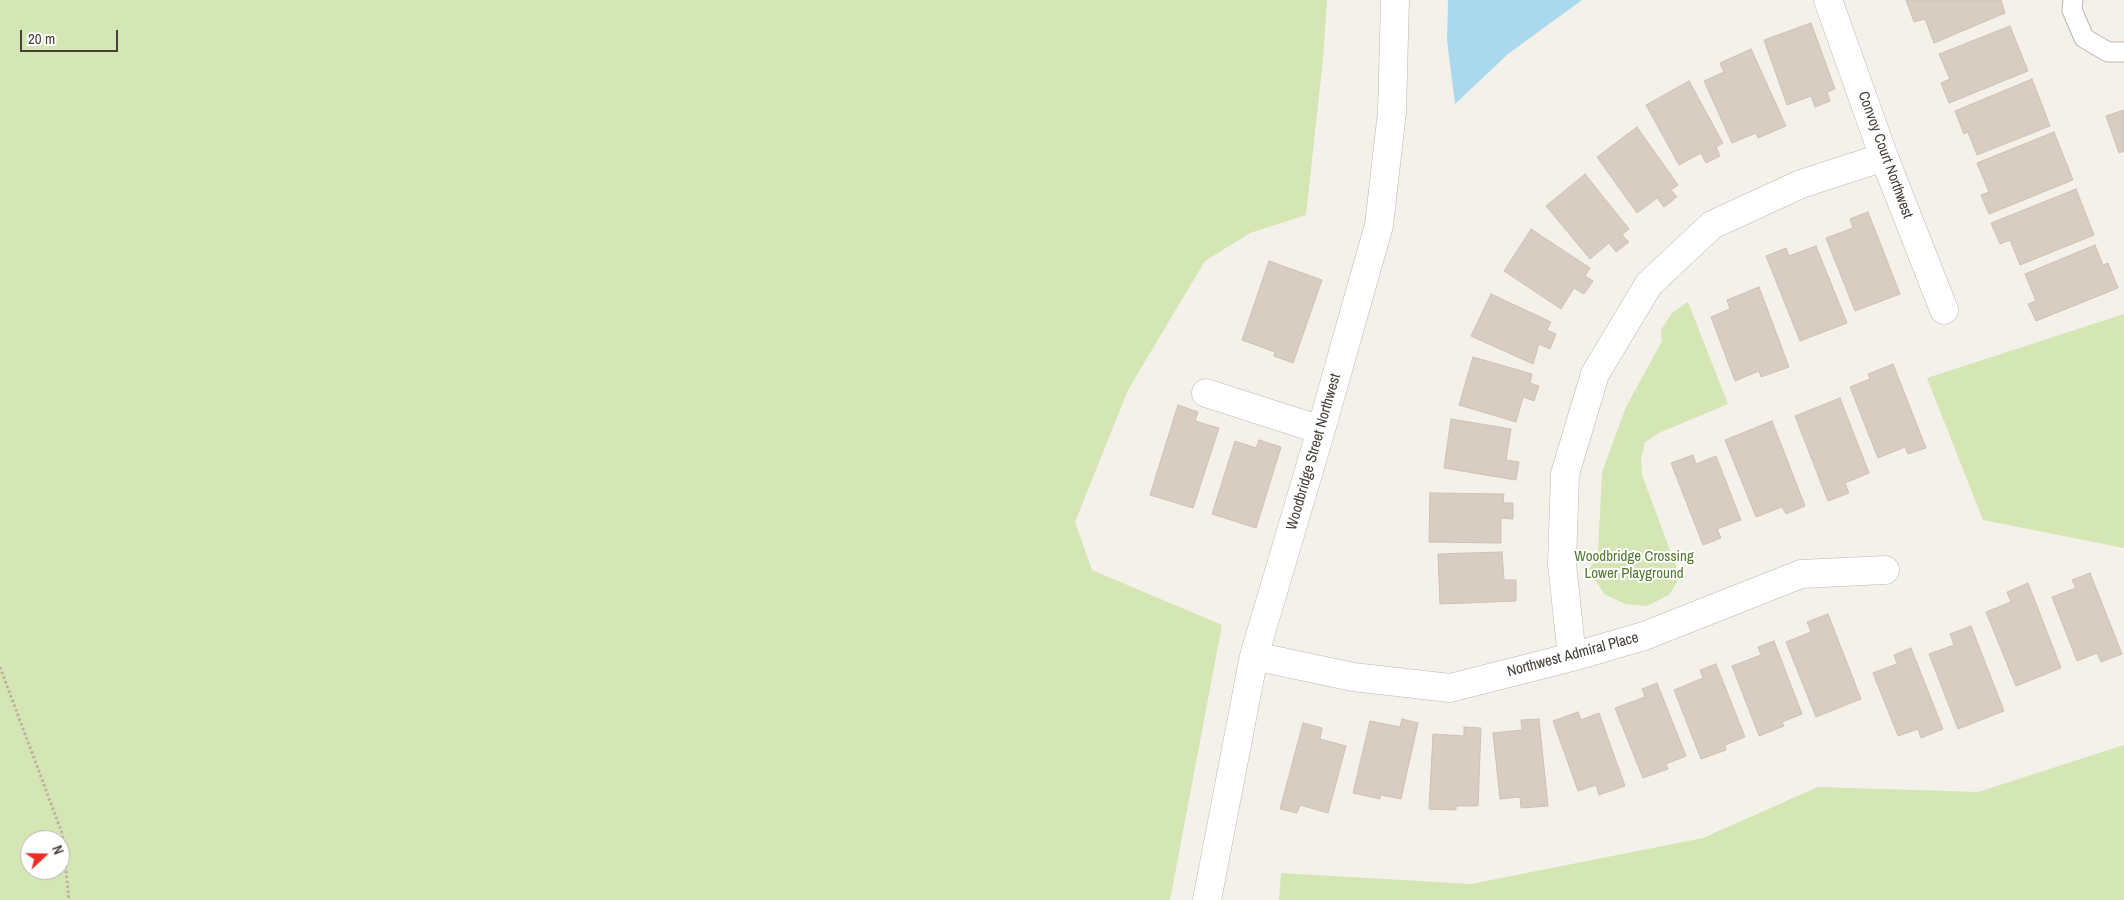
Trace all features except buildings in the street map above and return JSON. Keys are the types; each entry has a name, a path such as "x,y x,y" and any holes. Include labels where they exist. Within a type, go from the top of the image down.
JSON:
{"street":[{"name":"Woodbridge Street Northwest","path":"1207,900 1254,656 1379,225 1392,112 1395,0"},
{"name":"Convoy Court Northwest","path":"1828,0 1884,157 1944,310"},
{"path":"1572,657 1562,564 1565,474 1595,374 1649,284 1712,225 1801,184 1884,157"},
{"path":"1206,393 1321,430"},
{"name":"Northwest Admiral Place","path":"1254,656 1353,678 1450,688 1572,657 1644,636 1801,574 1886,570"}],"lane":[{"path":"2073,0 2072,10 2084,38 2108,52 2124,52"}],"path":[{"path":"0,667 62,833 69,900"}],"green space":[{"path":"0,0 1327,0 1323,59 1306,215 1250,233 1205,261 1128,390 1075,522 1092,570 1222,625 1170,900 0,900"},
{"name":"Woodbridge Crossing Lower Playground","path":"1688,302 1728,404 1661,432 1645,442 1641,459 1642,475 1680,577 1669,595 1647,606 1625,604 1604,594 1589,570 1598,554 1602,472 1626,407 1662,341 1661,330 1672,313"},
{"path":"2124,314 2124,548 1983,520 1927,378"},
{"path":"2124,745 2124,900 1279,900 1281,873 1471,884 1703,838 1818,787 1978,792"}],"water":[{"path":"1448,0 1582,0 1508,54 1455,104 1447,40"}]}
